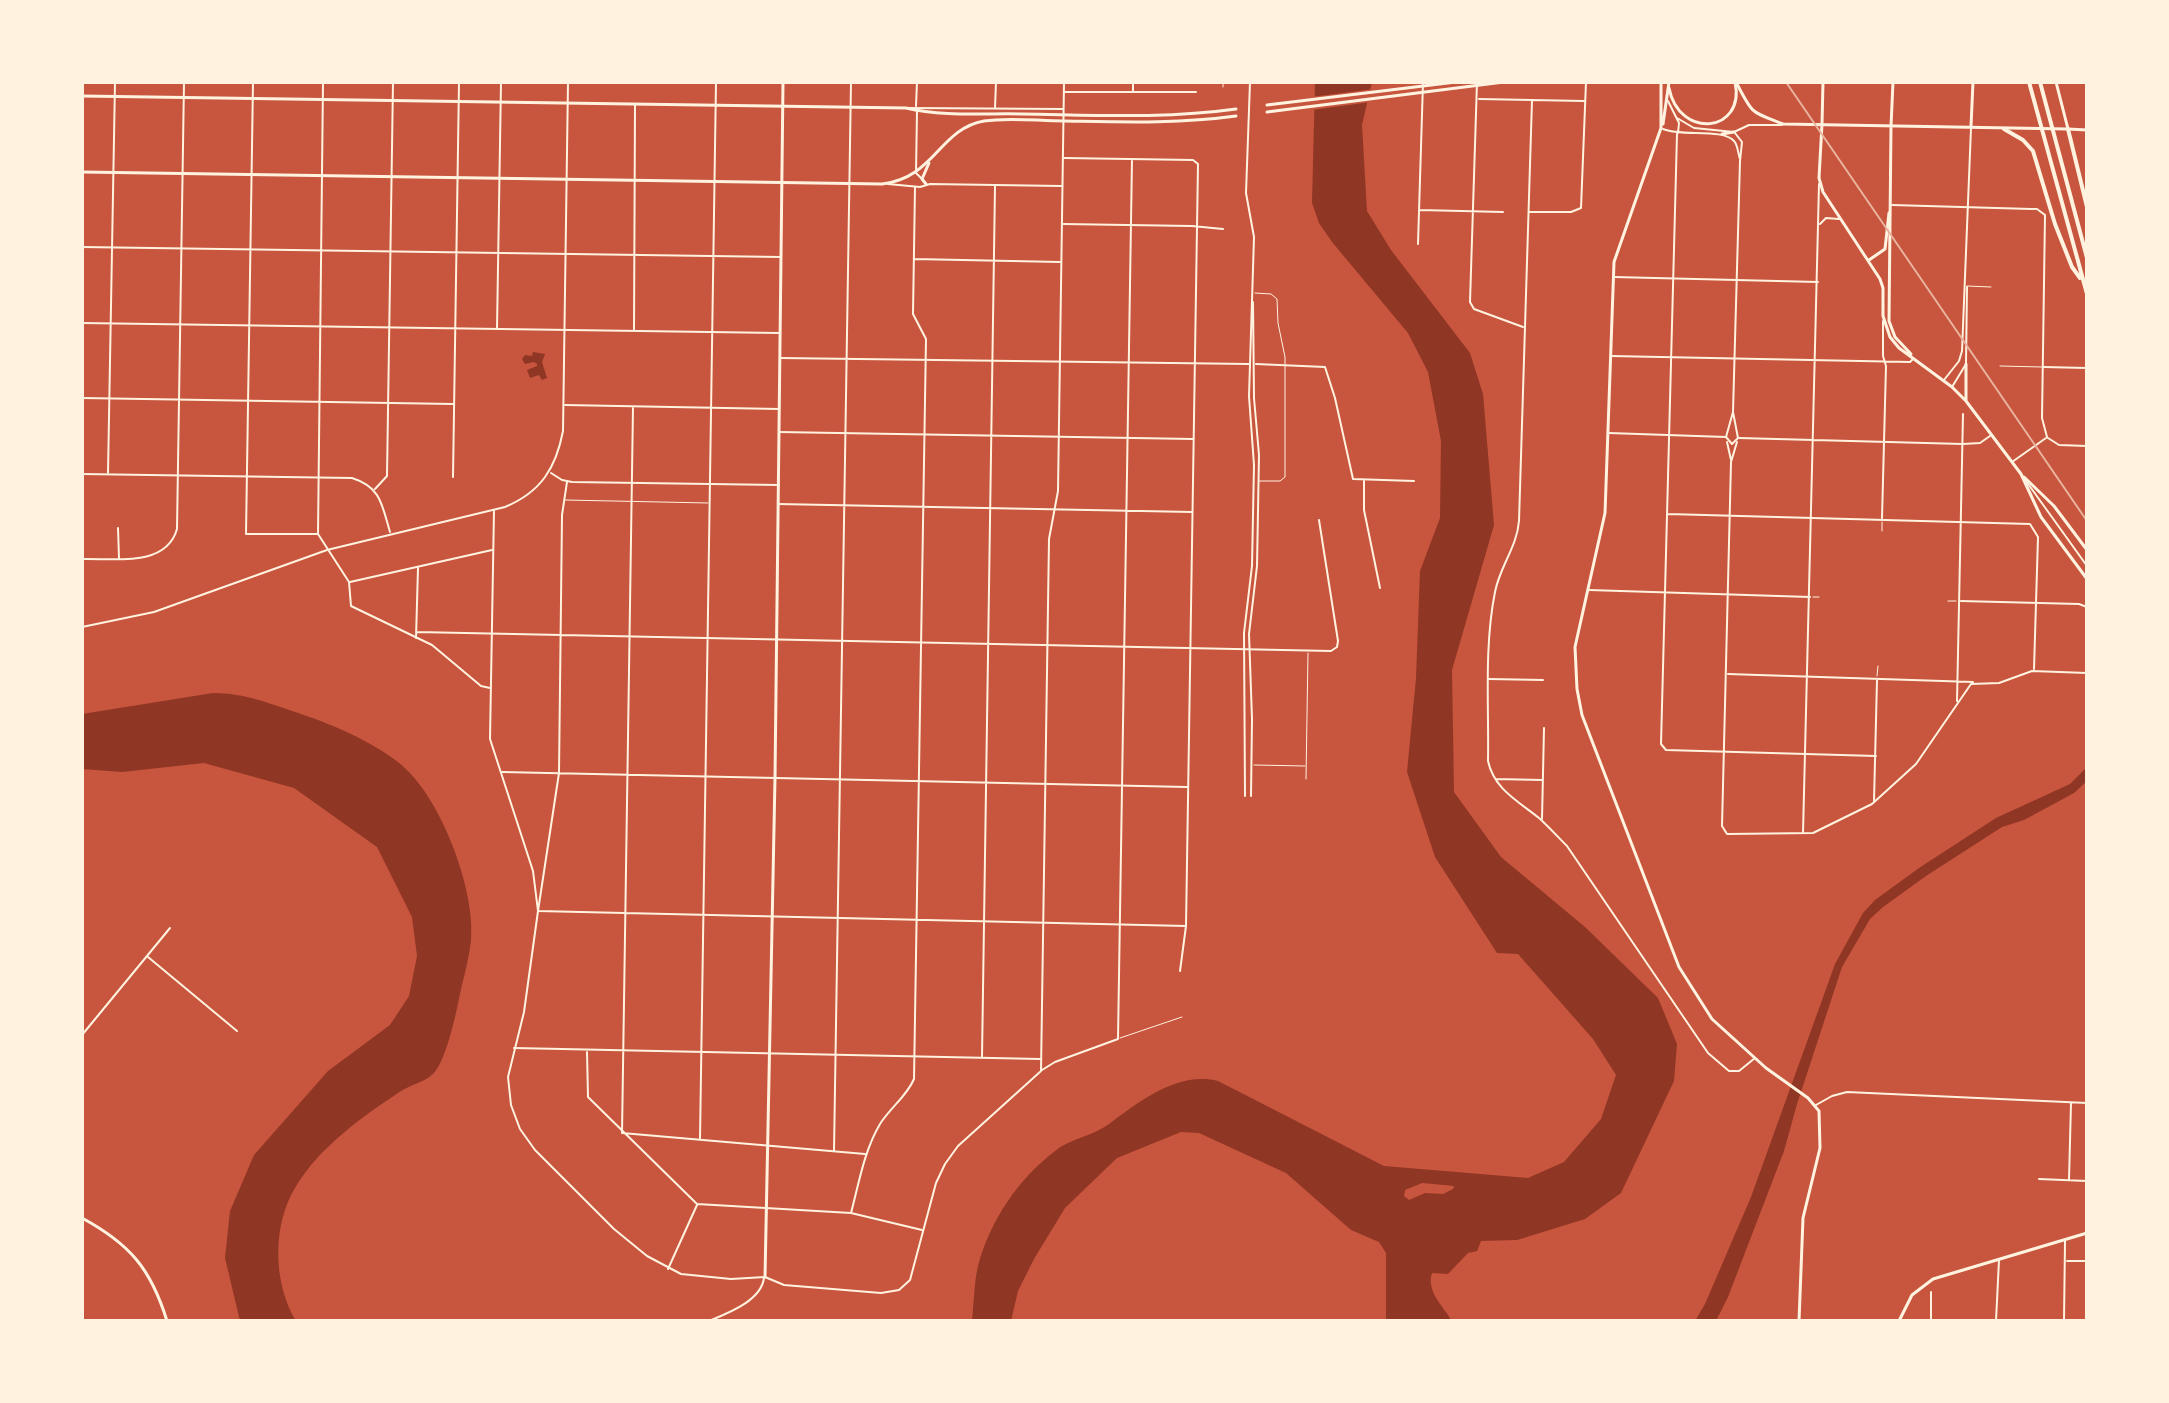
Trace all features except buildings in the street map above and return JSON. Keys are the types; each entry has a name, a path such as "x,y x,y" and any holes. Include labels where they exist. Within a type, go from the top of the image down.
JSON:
{"highway":[{"path":"2029,82 2087,294"},
{"path":"2040,82 2053,140 2087,258"},
{"path":"2004,129 2023,140 2033,151 2055,224 2072,267 2084,283"},
{"path":"2068,129 2087,207"}],"main road":[{"path":"765,1277 771,1054 783,82"},
{"path":"1267,105 1456,82"},
{"path":"1267,112 1504,82"},
{"path":"1661,82 1661,128"},
{"path":"1669,82 1661,128 1614,262 1605,513 1574,660 1582,715 1679,967 1712,1019 1770,1070 1808,1098 1815,1105 1820,1118 1821,1140 1803,1218 1799,1321"},
{"path":"1669,88 1683,116 1693,122 1712,124 1722,120 1732,110 1737,98 1735,82"},
{"path":"1735,82 1754,112 1783,124 2087,130"},
{"path":"1823,82 1819,178 1823,192 1869,260 1883,288 1883,316 1895,344 1944,380 1966,401 2021,474 2054,506 2087,550"},
{"path":"1893,82 1889,321 1895,337 1914,357"},
{"path":"1971,128 1973,82"},
{"path":"2056,82 2068,129"},
{"path":"82,96 916,108 1173,116 1236,109"},
{"path":"82,172 882,184 916,173 956,133 985,121 1163,123 1236,116"},
{"path":"1722,134 1734,132"},
{"path":"926,184 922,179 929,163"},
{"path":"1869,260 1885,249 1890,205"},
{"path":"1966,364 1966,401"},
{"path":"2021,474 2041,517 2087,579"},
{"path":"82,1218 138,1259 150,1275 167,1321"},
{"path":"1899,1321 1912,1295 1926,1283 1947,1273 2087,1233"}],"street":[{"path":"108,474 115,82"},
{"path":"82,559 155,555 172,541 178,521 184,82"},
{"path":"253,82 246,534 318,534"},
{"path":"323,82 318,534 349,582 351,606 432,645 481,686 491,688"},
{"path":"375,489 387,476 393,82"},
{"path":"453,477 459,82"},
{"path":"497,329 501,82"},
{"path":"82,627 154,612 327,550 494,510 527,497 550,472 561,442 564,405 568,82"},
{"path":"700,1139 716,82"},
{"path":"834,1151 851,82"},
{"path":"917,82 916,173 922,179"},
{"path":"995,108 996,82"},
{"path":"1041,1071 1049,530 1058,491 1064,82"},
{"path":"1133,82 1133,92"},
{"path":"1223,82 1223,87"},
{"path":"1245,796 1244,650 1253,481 1249,364 1253,232 1246,193 1250,82"},
{"path":"1418,244 1423,82"},
{"path":"1477,82 1470,302 1474,309 1524,327"},
{"path":"1529,212 1579,210 1586,82"},
{"path":"1064,92 1196,92"},
{"path":"1477,99 1586,101"},
{"path":"1532,100 1518,533 1495,590 1489,638 1488,761 1494,779 1502,789 1567,846 1708,1053 1729,1071 1739,1071 1756,1058"},
{"path":"1668,101 1679,127 1662,747 1666,750 1724,753 1876,756"},
{"path":"634,331 635,104"},
{"path":"916,108 1064,110"},
{"path":"1677,118 1694,128 1734,132 1746,126 1783,124"},
{"path":"1661,128 1677,134 1722,134 1735,142 1740,161"},
{"path":"1944,380 1962,355 1971,128"},
{"path":"1731,462 1737,438 1733,412 1742,142 1734,132"},
{"path":"1063,158 1197,161 1186,926 1180,971"},
{"path":"1118,1039 1132,159"},
{"path":"1803,835 1819,178"},
{"path":"882,184 915,187 926,184 1062,186"},
{"path":"982,1058 995,185"},
{"path":"851,1213 866,1154 879,1126 911,1086 915,1056 926,339 913,314 915,187"},
{"path":"1890,205 2031,209 2041,212 2047,221 2042,424 2047,437 2059,445 2087,446"},
{"path":"1419,210 1503,212"},
{"path":"1819,225 1830,217 1840,219"},
{"path":"1062,224 1223,229"},
{"path":"82,247 781,257"},
{"path":"914,259 1061,262"},
{"path":"1613,277 1818,282"},
{"path":"1967,286 1991,287"},
{"path":"1952,387 1966,364 1967,286"},
{"path":"1253,293 1270,293 1277,299 1277,319 1285,365 1285,477 1280,481 1253,481"},
{"path":"1251,796 1249,649 1258,544 1259,481 1253,301"},
{"path":"1882,531 1883,316"},
{"path":"82,323 780,333"},
{"path":"1610,356 1884,362 1910,362 1914,357"},
{"path":"780,358 1325,367 1354,479 1414,481"},
{"path":"2000,366 2087,368"},
{"path":"82,398 455,404"},
{"path":"564,405 780,409"},
{"path":"622,1133 633,407"},
{"path":"1733,412 1727,437 1731,462 1723,831 1746,835 1803,835 1829,827 1874,803 1916,764 1969,686 1975,683"},
{"path":"1957,704 1963,414"},
{"path":"1727,437 1732,431 1737,438"},
{"path":"779,432 1194,439"},
{"path":"1608,433 1727,437"},
{"path":"1737,438 1963,444 1980,443 1991,435"},
{"path":"1727,437 1732,444 1737,438"},
{"path":"2012,462 2047,437"},
{"path":"550,472 567,481 779,485"},
{"path":"82,474 352,478 366,482 375,489 390,533"},
{"path":"2021,474 2087,566"},
{"path":"567,481 562,515 559,773 524,1012 514,1048 509,1092 515,1118 526,1139 614,1229 668,1269 696,1277 765,1277 784,1285 881,1293 899,1290 910,1280 936,1183 951,1154 1041,1071 1055,1062 1182,1017"},
{"path":"1364,481 1365,514 1380,588"},
{"path":"564,500 710,503"},
{"path":"778,504 1193,512"},
{"path":"494,510 490,739 533,871 538,911"},
{"path":"1667,514 2024,523 2034,527 2038,537 2034,671"},
{"path":"417,632 1244,650 1335,649 1338,639 1319,520"},
{"path":"118,528 119,558"},
{"path":"1252,543 1258,544"},
{"path":"349,582 493,549"},
{"path":"416,638 418,567"},
{"path":"1588,590 1819,597"},
{"path":"1948,601 2079,604 2087,607"},
{"path":"1306,779 1308,651"},
{"path":"1874,803 1878,666"},
{"path":"1726,674 1975,683 2002,682 2034,671 2087,673"},
{"path":"1489,679 1543,680"},
{"path":"1542,821 1544,728"},
{"path":"1246,765 1306,766"},
{"path":"500,772 1188,787"},
{"path":"1494,779 1543,780"},
{"path":"538,911 1186,926"},
{"path":"82,1035 170,928"},
{"path":"147,957 237,1031"},
{"path":"514,1048 1041,1059"},
{"path":"587,1050 588,1097 697,1204 851,1213 923,1231"},
{"path":"1815,1105 1847,1092 2087,1103"},
{"path":"2069,1180 2071,1102"},
{"path":"622,1133 866,1154"},
{"path":"2039,1179 2087,1181"},
{"path":"668,1269 697,1204"},
{"path":"2064,1321 2065,1240"},
{"path":"1996,1321 1999,1258"},
{"path":"2066,1261 2087,1261"},
{"path":"709,1321 742,1305 763,1286 765,1277"},
{"path":"1931,1292 1931,1321"}],"shaded area":[{"path":"1315,82 1372,82 1362,125 1367,211 1391,250 1470,353 1483,394 1494,525 1452,670 1454,792 1501,857 1585,927 1658,998 1677,1044 1674,1081 1621,1193 1585,1219 1517,1240 1481,1241 1477,1251 1468,1253 1448,1274 1432,1273 1433,1292 1452,1321 1386,1321 1386,1253 1379,1242 1351,1230 1286,1173 1199,1133 1181,1132 1117,1158 1065,1208 1018,1291 1011,1321 972,1321 983,1249 1007,1202 1029,1174 1061,1147 1103,1128 1174,1084 1188,1080 1218,1081 1384,1166 1528,1178 1564,1162 1601,1119 1616,1075 1593,1039 1518,954 1497,953 1435,857 1407,772 1416,678 1420,571 1440,518 1441,441 1428,372 1408,333 1332,242 1319,223 1312,203","holes":["1422,1183 1454,1186 1443,1194 1425,1193 1409,1200 1404,1196 1405,1190"]},
{"path":"533,352 545,354 542,362 547,378 542,380 539,375 530,378 527,370 537,364 525,364 522,359 525,355 532,356"},
{"path":"213,693 258,700 328,724 371,744 407,770 433,805 454,850 471,921 471,941 457,1009 438,1067 430,1077 401,1091 342,1134 316,1159 287,1203 278,1254 283,1290 296,1321 240,1321 225,1258 230,1211 254,1155 328,1071 390,1025 409,996 417,956 412,917 377,847 294,788 204,763 122,772 82,769 82,714"},
{"path":"2087,767 2087,781 2074,793 2024,820 2002,827 1926,876 1870,919 1842,967 1784,1151 1728,1297 1716,1321 1695,1321 1751,1197 1835,964 1863,913 1875,900 1919,868 1996,818 2070,784"}],"pier":[{"path":"1374,89 1371,102 1311,110 1311,97"}],"railway":[{"path":"1786,82 2087,521"}]}
